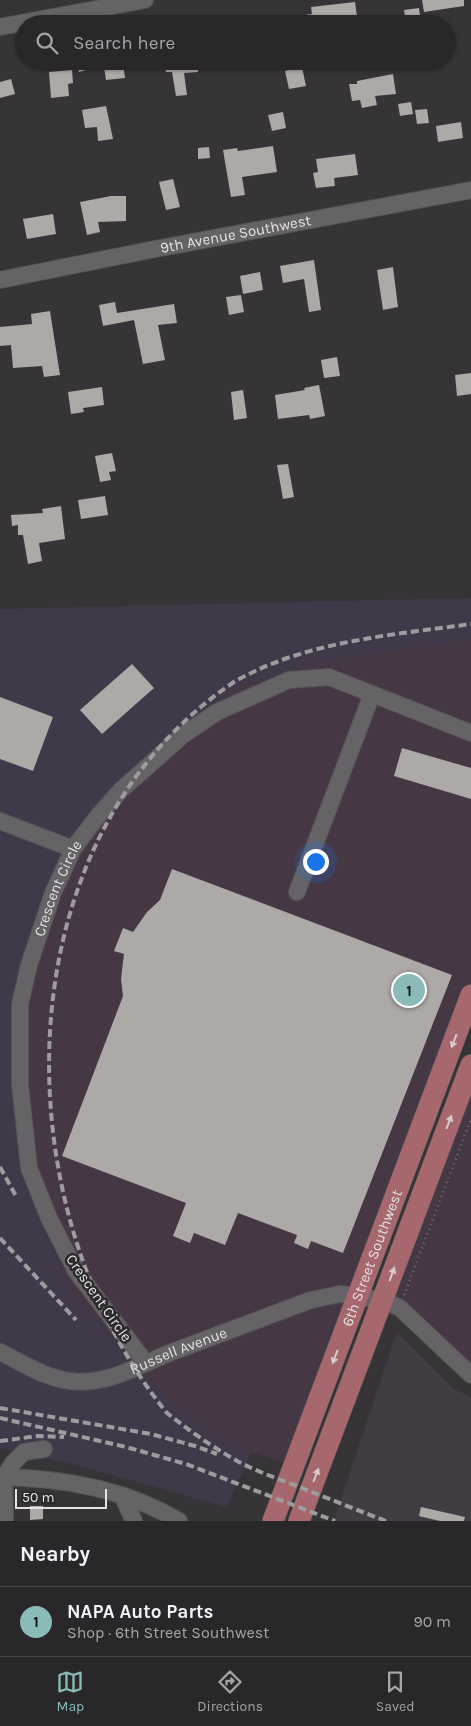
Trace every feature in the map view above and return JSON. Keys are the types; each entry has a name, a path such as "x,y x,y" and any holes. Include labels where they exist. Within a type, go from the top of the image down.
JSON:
{"main road":[{"name":"6th Street Southwest","path":"273,1521 471,995"},
{"name":"6th Street Southwest","path":"299,1521 471,1065"}],"street":[{"path":"64,15 145,0"},
{"path":"0,27 15,24"},
{"name":"9th Avenue Southwest","path":"0,280 471,190"},
{"name":"Crescent Circle","path":"145,1362 76,1271 48,1218 29,1168 20,1084 20,1004 29,965 53,893 73,849 98,816 134,779 183,734 217,712 289,680 329,677 471,733"},
{"path":"297,892 372,694"},
{"path":"0,821 73,849"},
{"name":"Russell Avenue","path":"0,1352 41,1373 57,1378 71,1381 102,1380 311,1300 340,1294 382,1300 400,1308 471,1375"},
{"path":"5,1521 2,1477 24,1452 44,1449"},
{"path":"2,1477 39,1478 77,1484 122,1495 158,1509 179,1521"},
{"path":"122,1495 134,1521"}],"path":[{"path":"404,1295 471,1119"}],"shaded area":[{"path":"471,598 471,640 321,661 242,686 171,736 83,824 12,1030 19,1152 69,1291 177,1408 251,1453 227,1507 76,1465 0,1448 0,609"},
{"path":"471,640 471,995 294,1465 251,1453 177,1408 69,1291 19,1152 12,1030 83,824 171,736 242,686 321,661"},
{"path":"471,1067 471,1375 382,1300"},
{"path":"397,1332 454,1389 471,1397 471,1521 334,1521"}],"building":[{"path":"422,0 464,0 464,6 424,12"},
{"path":"355,2 357,15 305,15 312,14 311,7"},
{"path":"419,8 420,15 405,15 404,10"},
{"path":"72,70 73,83 68,84 69,96 51,98 49,72"},
{"path":"105,70 124,70 125,78 106,80"},
{"path":"166,70 198,70 198,72 184,73 187,95 176,96 172,72 166,72"},
{"path":"303,70 306,86 289,89 285,71"},
{"path":"393,74 396,94 375,96 377,105 362,108 360,100 352,101 349,84 357,84 357,81"},
{"path":"11,79 15,94 0,98 0,82"},
{"path":"411,102 413,114 400,116 398,104"},
{"path":"106,106 113,139 98,141 97,127 85,128 82,110"},
{"path":"427,109 429,123 417,124 415,110"},
{"path":"283,112 286,128 272,131 268,115"},
{"path":"461,122 463,138 438,142 436,126"},
{"path":"273,146 277,172 242,177 245,195 231,197 223,150 237,148 238,151"},
{"path":"209,147 210,158 198,159 198,148"},
{"path":"355,154 358,175 334,178 335,186 316,188 313,173 318,172 316,159"},
{"path":"173,179 180,207 166,210 159,182"},
{"path":"111,196 126,196 126,221 98,222 100,232 87,235 80,202"},
{"path":"53,214 56,234 27,239 23,219"},
{"path":"314,260 321,310 309,312 304,279 283,283 280,266"},
{"path":"393,267 398,307 383,310 377,270"},
{"path":"260,272 263,290 243,294 240,276"},
{"path":"241,295 244,312 229,315 226,297"},
{"path":"115,302 117,313 174,304 177,323 158,325 165,360 143,364 134,320 103,326 99,305"},
{"path":"50,311 60,375 44,377 42,366 13,368 11,345 0,346 0,327 32,324 31,314"},
{"path":"337,357 340,376 324,378 321,360"},
{"path":"471,373 471,394 457,396 455,375"},
{"path":"319,385 325,416 310,419 309,415 278,419 275,395 305,390 304,388"},
{"path":"102,387 104,405 83,408 84,412 71,414 68,392"},
{"path":"243,390 247,418 234,420 231,392"},
{"path":"112,453 116,471 109,472 111,480 100,482 95,456"},
{"path":"288,464 294,497 283,499 277,465"},
{"path":"105,496 108,515 81,519 78,500"},
{"path":"61,506 65,539 39,543 42,561 28,564 23,535 18,535 18,525 12,526 11,515 43,513 42,509"},
{"path":"132,664 154,688 102,734 80,710"},
{"path":"0,697 53,717 33,771 0,759"},
{"path":"402,748 471,768 471,799 394,776"},
{"path":"172,869 452,975 343,1253 311,1241 308,1249 294,1243 297,1235 238,1213 225,1245 194,1233 190,1243 173,1236 186,1203 62,1156 123,996 121,979 124,954 114,951 123,928 133,932 147,912 160,900"},
{"path":"30,1506 43,1506 43,1519 30,1520"},
{"path":"421,1507 465,1517 464,1521 440,1521 419,1516"}],"railway":[{"path":"386,1521 241,1463 203,1440 167,1413 112,1329 74,1234 53,1133 50,1030 66,928 101,834 157,750 234,682 261,668 290,657 350,642 380,636 471,624"},
{"path":"0,1167 17,1198"},
{"path":"0,1238 76,1320"},
{"path":"0,1408 151,1434 217,1454"},
{"path":"0,1418 126,1447 186,1464 335,1521"},
{"path":"0,1441 38,1436 64,1437"}],"place":[{"name":"NAPA Auto Parts","path":"409,990"}]}
